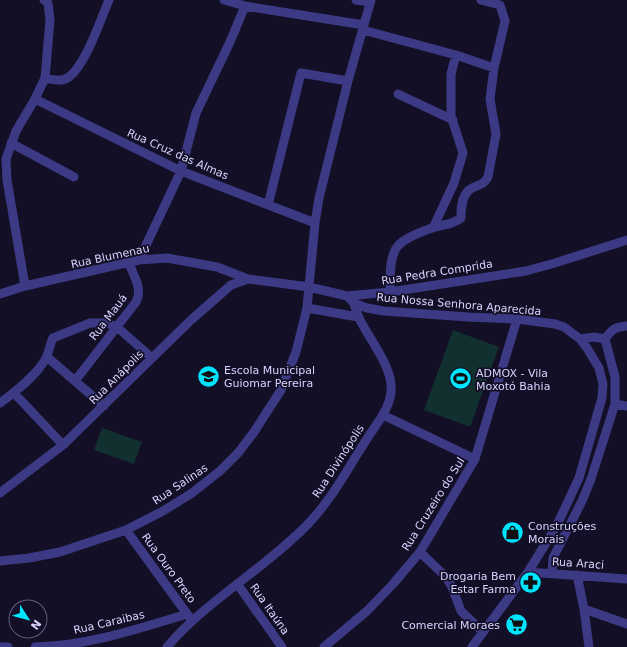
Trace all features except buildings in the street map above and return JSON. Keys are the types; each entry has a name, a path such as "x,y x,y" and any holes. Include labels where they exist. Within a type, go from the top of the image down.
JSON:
{"street":[{"path":"45,78 60,80 69,77 84,59 109,0"},
{"path":"224,0 245,6 363,28 456,55 494,68"},
{"path":"356,0 371,1"},
{"path":"390,292 391,263 396,247 406,240 433,228 452,224 461,218 462,204 468,191 486,182 488,177 496,134 490,99 494,68 505,21 500,5 481,0"},
{"path":"25,286 7,180 6,159 16,131 35,99 45,78 50,20 47,1"},
{"name":"Rua Salinas","path":"0,561 30,558 60,552 126,530 163,511 192,493 220,471 238,453 254,432 281,390 296,352 307,308 315,223 319,198 348,81 371,1"},
{"path":"139,260 181,171 196,113 230,42 245,6"},
{"path":"433,228 454,183 463,153 451,116 451,74 456,55"},
{"path":"268,205 301,73 348,81"},
{"path":"398,94 453,120"},
{"name":"Rua Cruz das Almas","path":"35,99 181,171 315,223"},
{"path":"11,143 74,177"},
{"name":"Rua Pedra Comprida","path":"248,279 309,287 347,296 390,292 526,270 555,263 627,240"},
{"name":"Rua Blumenau","path":"0,294 25,286 139,260 167,258 217,266 248,279"},
{"name":"Rua Mauá","path":"75,381 136,302 139,295 139,290 129,263"},
{"name":"Rua Anápolis","path":"0,493 63,445 191,320 231,285 248,279"},
{"name":"Rua Nossa Senhora Aparecida","path":"347,296 354,303 367,308 384,311 517,319 555,324 564,327 580,339 599,368 603,384 602,398 579,478 556,527 528,572 472,647"},
{"name":"Rua Divinópolis","path":"167,647 189,617 263,565 306,526 335,492 383,415 390,400 392,386 389,374 358,317 354,303"},
{"path":"307,308 358,317"},
{"name":"Rua Cruzeiro do Sul","path":"324,647 367,611 393,584 420,552 475,459 517,319"},
{"path":"0,403 14,393 36,371 46,357 51,342 55,337 90,323 105,323 116,326 152,358"},
{"path":"552,574 553,558 591,479 614,404 615,377 605,339 610,330 623,327"},
{"path":"580,339 594,337 605,339"},
{"path":"46,357 104,406"},
{"path":"14,393 63,445"},
{"path":"614,404 627,406"},
{"path":"383,415 475,459"},
{"name":"Rua Ouro Preto","path":"126,530 189,617"},
{"path":"420,552 446,577 452,587 461,611 483,632"},
{"name":"Rua Araci","path":"528,572 627,578"},
{"path":"577,575 584,609 589,647"},
{"name":"Rua Itaúna","path":"238,584 282,647"},
{"path":"584,609 627,624"},
{"name":"Rua Caraibas","path":"35,647 88,641 189,617"},
{"path":"0,647 8,647"}],"green space":[{"name":"ADMOX - Vila Moxotó Bahia","path":"453,330 499,347 470,427 424,410"},
{"path":"102,428 142,442 134,464 94,450"}],"place":[{"name":"Escola Municipal Guiomar Pereira","path":"208,376"},
{"name":"ADMOX - Vila Moxotó Bahia","path":"461,379"},
{"name":"Construções Morais","path":"512,532"},
{"name":"Drogaria Bem Estar Farma","path":"531,582"},
{"name":"Comercial Moraes","path":"516,625"}]}
